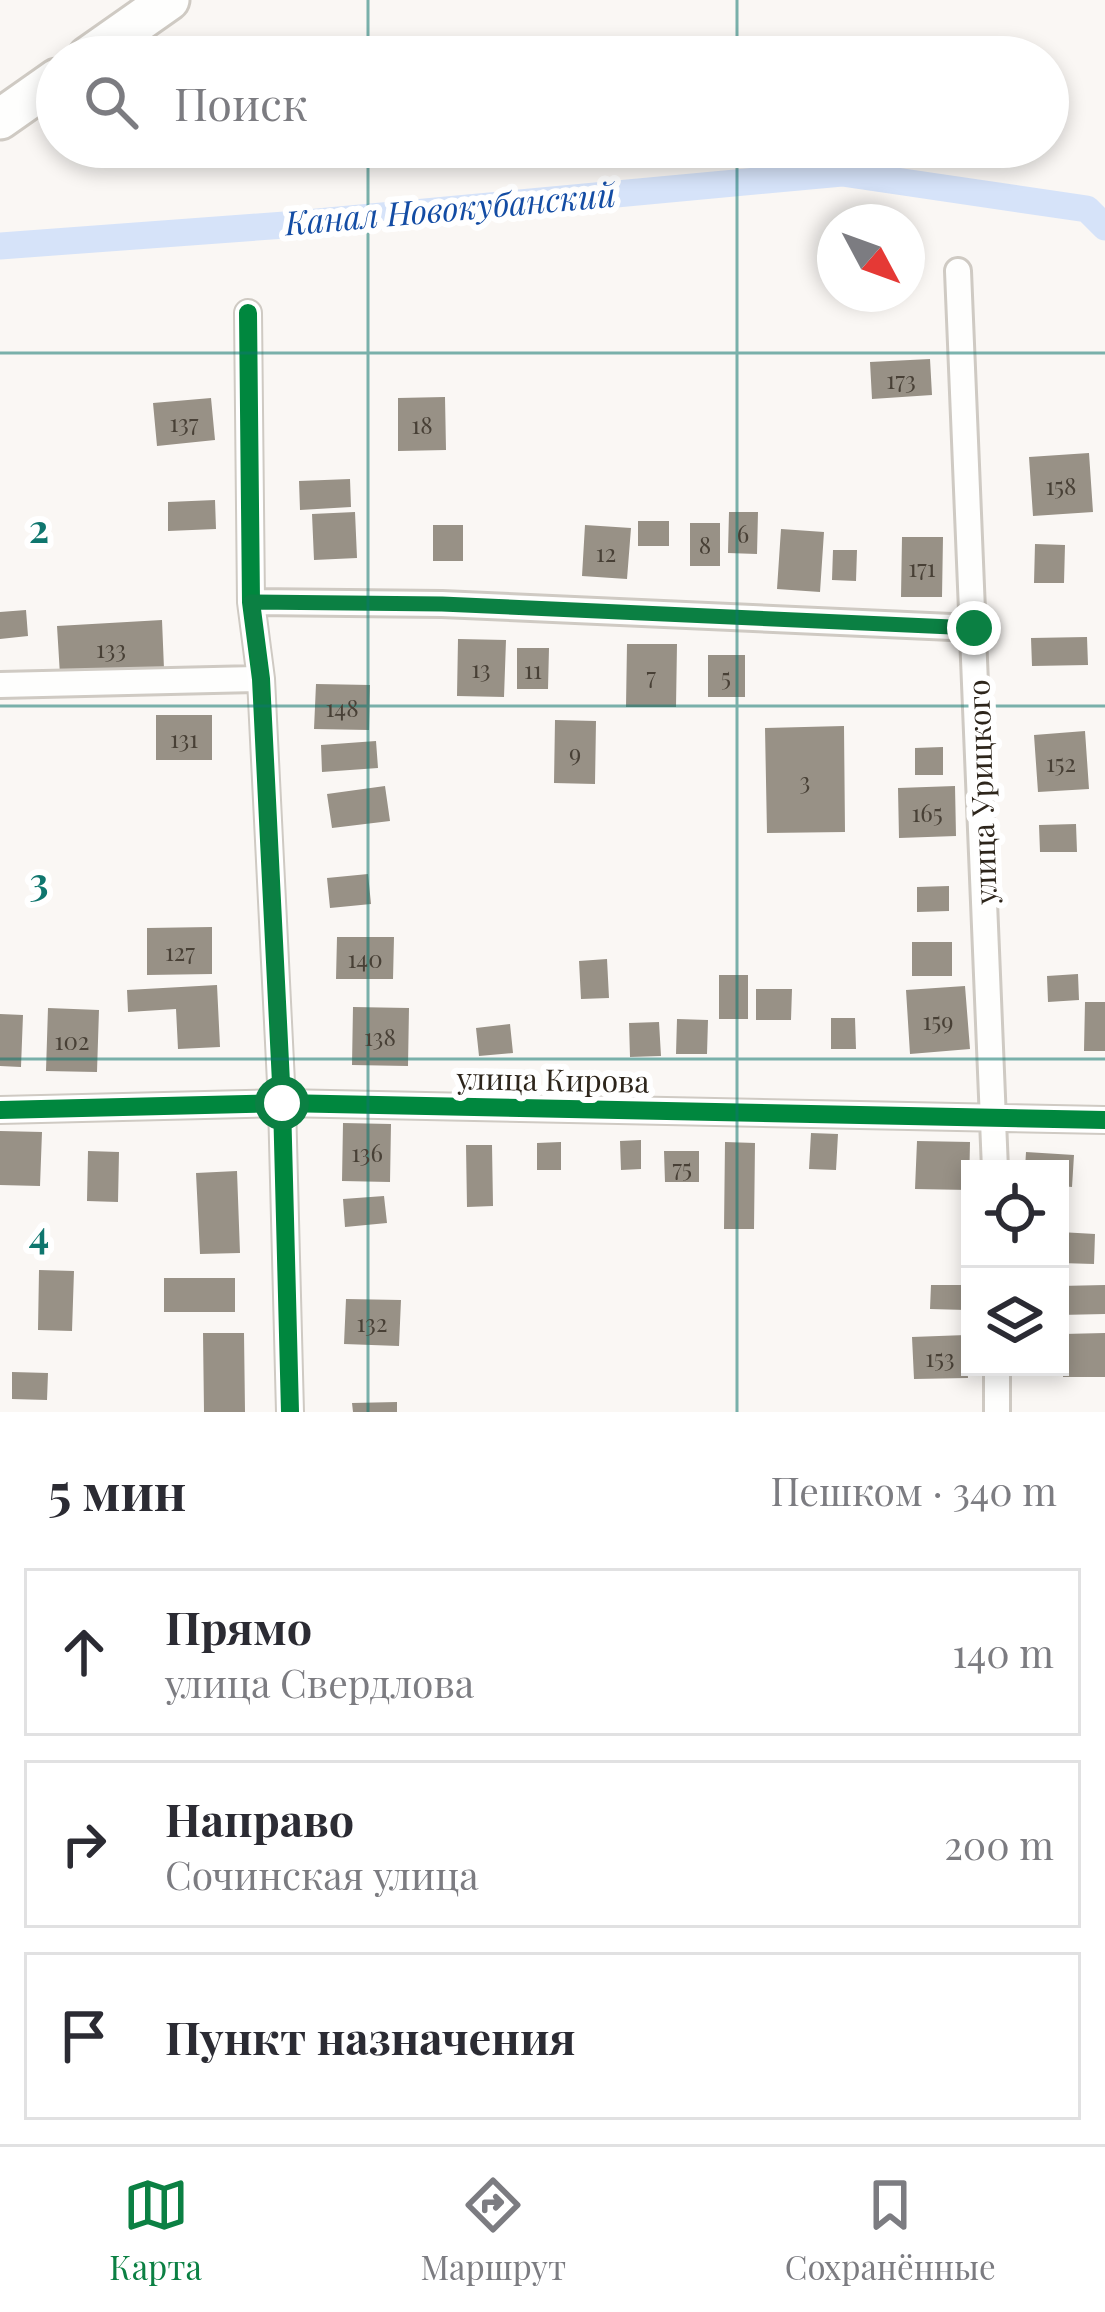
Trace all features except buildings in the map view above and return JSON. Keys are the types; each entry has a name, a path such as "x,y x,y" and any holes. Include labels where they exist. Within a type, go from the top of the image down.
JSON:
{"main road":[{"path":"118,36 169,0"},
{"path":"0,119 36,94"}],"street":[{"name":"улица Урицкого","path":"958,271 995,1160"},
{"path":"248,313 251,602 261,679 282,1103 290,1412"},
{"path":"251,602 442,604 974,628"},
{"path":"0,685 261,679"},
{"name":"улица Кирова","path":"0,1110 282,1103 1105,1120"},
{"path":"997,1376 997,1412"}],"waterway":[{"name":"Канал Новокубанский","path":"0,246 285,225 842,173 1087,209 1105,227"}],"cycle path":[{"path":"248,313 251,602 261,679 282,1103 290,1412"},
{"path":"0,1110 282,1103 1105,1120"}],"route":[{"path":"282,1103 261,679 251,602 442,604 974,628"}]}
